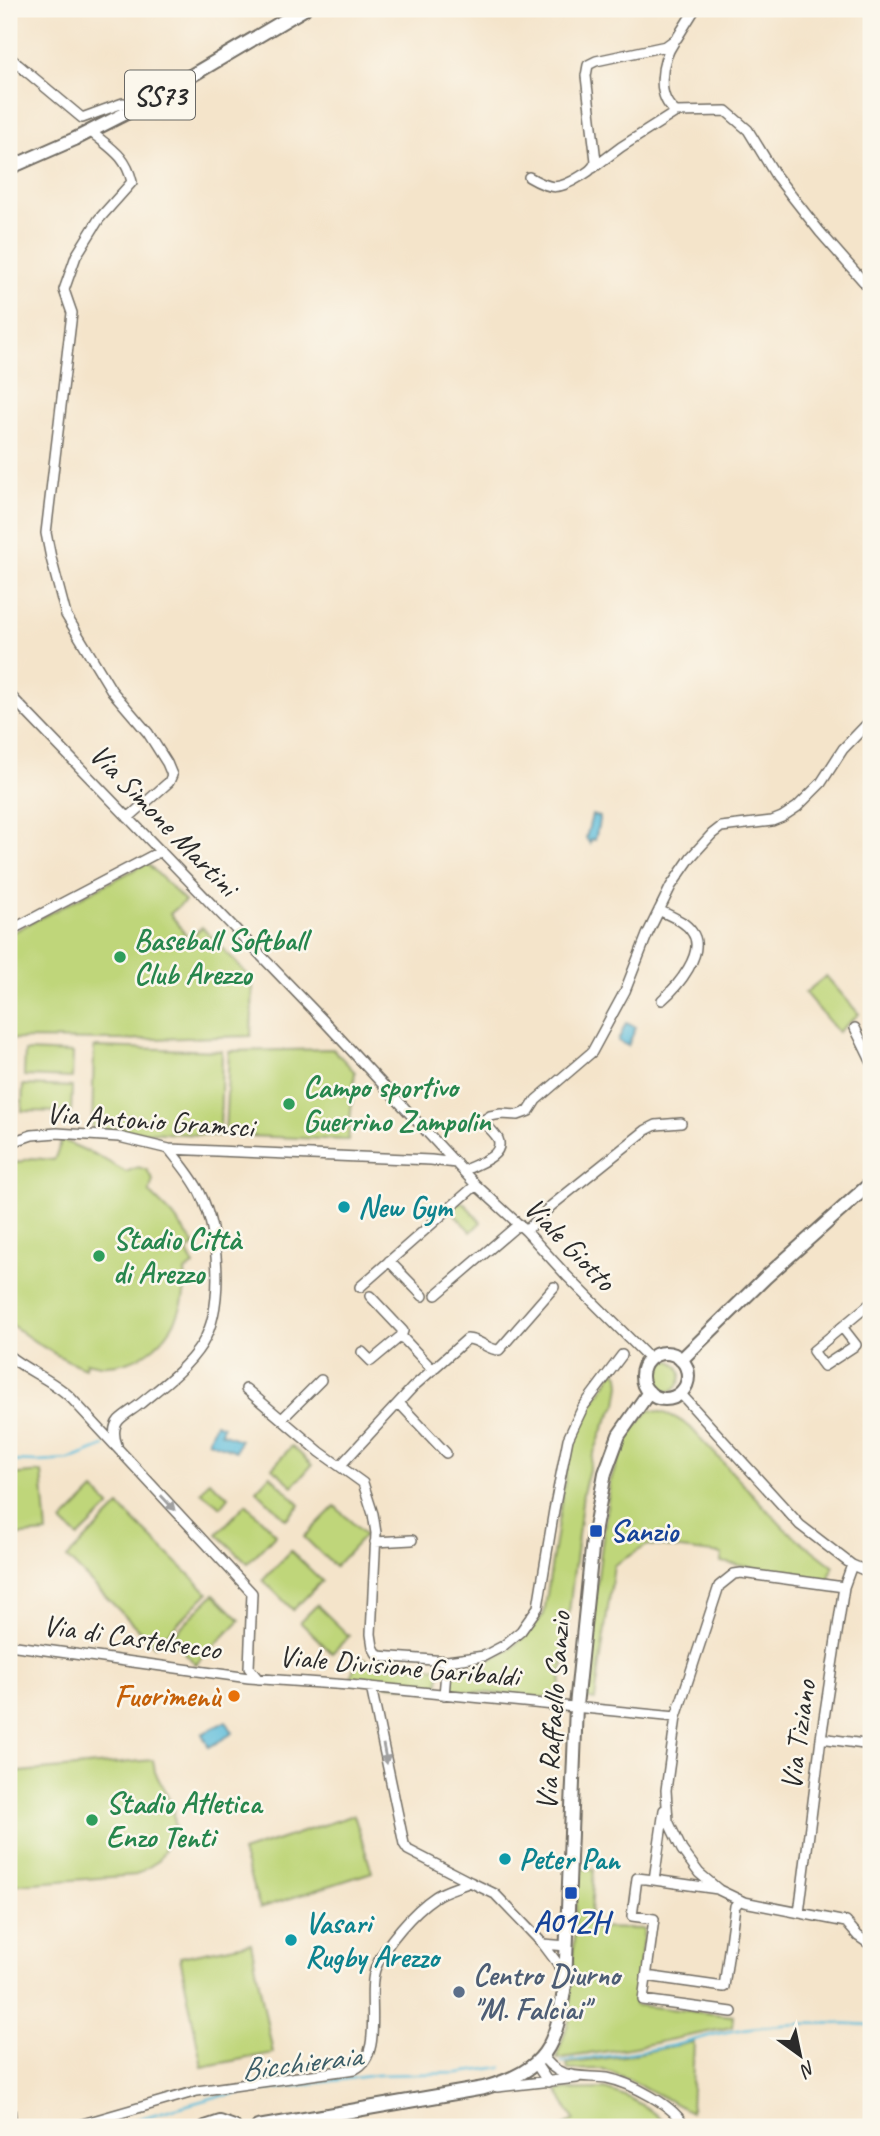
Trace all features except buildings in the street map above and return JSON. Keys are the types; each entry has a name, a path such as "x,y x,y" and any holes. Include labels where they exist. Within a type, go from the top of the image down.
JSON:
{"main road":[{"name":"SS73","path":"9,168 140,106 304,9"},
{"path":"681,1360 766,1277 871,1183"},
{"path":"669,1353 681,1360 688,1378 680,1394 661,1399 649,1392 645,1386 643,1372 650,1359 669,1353"},
{"name":"Via Raffaello Sanzio","path":"539,2060 551,2043 559,2024 565,1985 576,1706 593,1539 605,1473 627,1414 649,1392"},
{"path":"258,2127 484,2088 520,2075 539,2060"},
{"path":"205,2127 220,2123 234,2127"}],"street":[{"path":"676,112 667,102 662,84 665,60 670,47 695,9"},
{"path":"593,168 596,161 586,76 588,65 659,48 677,38"},
{"path":"9,57 82,118 123,103 140,106"},
{"path":"529,177 544,186 560,188 676,112 726,111 748,130 776,176 871,290"},
{"path":"90,131 119,154 129,167 132,182 99,219 76,256 64,290 72,313 46,533 66,615 112,691 148,733 172,775 169,782 128,818"},
{"name":"Via Simone Martini","path":"9,694 162,851 456,1163"},
{"path":"463,1171 494,1157 498,1150 498,1140 482,1121 490,1116 518,1115 529,1111 536,1100 592,1052 625,991 647,935 671,886 691,857 721,827 772,821 797,807 821,783 843,749 871,720"},
{"path":"9,930 162,851"},
{"path":"659,911 684,923 693,932 696,946 692,961 682,979 662,1000"},
{"path":"855,1028 871,1061"},
{"path":"436,1295 646,1130 656,1125 681,1123"},
{"name":"Via Antonio Gramsci","path":"9,1143 32,1135 57,1133 119,1136 169,1149 456,1163"},
{"path":"9,1135 32,1135"},
{"path":"121,1453 114,1438 117,1422 173,1378 202,1345 212,1320 216,1296 216,1262 210,1226 200,1193 169,1149"},
{"name":"Viale Giotto","path":"456,1163 650,1359"},
{"path":"360,1287 476,1185"},
{"path":"389,1261 423,1296"},
{"path":"340,1466 413,1387 467,1339 475,1339 499,1350 554,1287"},
{"path":"362,1352 372,1361 401,1336 403,1331 370,1296"},
{"path":"842,1327 856,1345 824,1366 813,1351 842,1327 871,1303"},
{"path":"401,1336 433,1370"},
{"path":"246,1389 320,1452 363,1483 373,1514 375,1542 371,1634 378,1656 447,1661 484,1656 503,1646 521,1631 538,1607 568,1439 583,1407 622,1355"},
{"name":"Viale Divisione Garibaldi","path":"9,1356 38,1376 60,1386 252,1593 252,1675 676,1717"},
{"path":"282,1419 321,1380"},
{"path":"680,1394 800,1525 852,1565 871,1573"},
{"path":"399,1403 446,1453"},
{"path":"375,1542 412,1540"},
{"name":"Via Tiziano","path":"799,1913 821,1738 844,1587 852,1565"},
{"path":"654,1880 676,1717 719,1586 734,1574 741,1573 844,1587"},
{"name":"Via di Castelsecco","path":"9,1645 234,1676 252,1675"},
{"path":"444,1695 447,1661"},
{"path":"371,1688 401,1838 408,1850 495,1894 543,1944 558,1964 565,1985"},
{"path":"821,1738 871,1745"},
{"path":"666,1790 668,1821 682,1850 699,1873 719,1890 740,1900 846,1922 858,1936 871,1945"},
{"path":"719,1890 637,1878 632,1916 654,1919 643,2000 732,2011"},
{"path":"72,2127 197,2091 361,2066 371,2052 375,1969 401,1928 436,1896 470,1882"},
{"path":"646,1976 724,1987 735,1906 740,1900"},
{"path":"543,1944 567,1946"},
{"path":"539,2060 555,2070 582,2077"},
{"path":"539,2060 548,2082"},
{"path":"484,2088 582,2077 604,2078 620,2081 673,2111 686,2125"},
{"path":"9,2098 12,2127"}],"green space":[{"name":"Baseball Softball Club Arezzo","path":"147,863 185,901 170,914 189,939 202,927 247,974 253,985 251,1036 118,1040 9,1039 9,934"},
{"path":"826,976 859,1014 838,1032 805,993"},
{"path":"94,1047 222,1051 220,1136 92,1129"},
{"name":"Campo sportivo Guerrino Zampolin","path":"333,1049 355,1072 348,1140 225,1135 229,1051"},
{"path":"25,1051 73,1053 72,1078 24,1076"},
{"path":"23,1085 72,1087 71,1112 22,1111"},
{"name":"Stadio Città di Arezzo","path":"62,1140 126,1172 138,1167 147,1170 153,1180 149,1192 172,1215 195,1245 187,1252 194,1266 185,1271 182,1305 175,1321 155,1347 125,1362 104,1365 86,1362 85,1368 45,1348 9,1323 9,1165 32,1158 54,1160"},
{"path":"458,1202 464,1203 481,1222 471,1232 450,1209"},
{"path":"665,1360 676,1365 681,1376 676,1387 665,1392 654,1387 649,1376 654,1365"},
{"path":"615,1370 619,1375 620,1385 617,1404 605,1424 592,1458 583,1493 560,1689 549,1698 451,1690 451,1668 478,1665 504,1653 525,1637 544,1614 569,1451 580,1423"},
{"path":"649,1410 671,1415 690,1427 784,1528 833,1566 828,1581 721,1562 722,1554 648,1545 614,1565 595,1700 585,1698 583,1692 610,1482 626,1439"},
{"path":"292,1446 312,1465 293,1486 272,1468"},
{"path":"42,1472 47,1533 9,1536 9,1475"},
{"path":"270,1475 300,1505 286,1519 256,1490"},
{"path":"209,1481 229,1497 221,1507 201,1492"},
{"path":"94,1490 110,1506 78,1537 62,1522"},
{"path":"246,1504 276,1534 248,1563 217,1534"},
{"path":"119,1506 208,1593 155,1646 67,1558"},
{"path":"335,1506 365,1535 335,1567 304,1537"},
{"path":"291,1551 322,1581 293,1610 263,1580"},
{"path":"214,1594 240,1620 196,1664 170,1638"},
{"path":"317,1605 349,1636 332,1653 300,1622"},
{"path":"365,1658 371,1663 440,1668 439,1690 351,1681 353,1669"},
{"name":"Stadio Atletica Enzo Tenti","path":"153,1760 155,1772 174,1809 175,1831 158,1861 136,1875 9,1885 9,1773"},
{"path":"354,1815 372,1872 260,1908 242,1852"},
{"path":"578,1868 594,1869 590,1928 644,1929 635,2005 733,2016 732,2027 635,2047 556,2059 569,2021"},
{"path":"251,1943 273,2053 202,2067 180,1957"},
{"path":"694,2042 691,2112 603,2069 568,2070 567,2064"},
{"path":"604,2089 639,2103 667,2127 562,2127 574,2120 557,2090"}],"water":[{"path":"592,815 600,817 595,840 591,839 590,844 586,838"},
{"path":"626,1023 636,1027 628,1046 618,1041"},
{"path":"215,1423 223,1426 221,1433 240,1440 236,1451 208,1441"},
{"path":"226,1721 233,1733 209,1747 202,1734"}],"waterway":[{"path":"9,1461 69,1460 104,1446"},
{"name":"Bicchieraia","path":"562,2062 680,2044 758,2027 871,2025"},
{"name":"Bicchieraia","path":"109,2127 219,2096 377,2075 459,2073 502,2067"}],"place":[{"name":"Baseball Softball Club Arezzo","path":"120,957"},
{"name":"Campo sportivo Guerrino Zampolin","path":"289,1104"},
{"name":"New Gym","path":"344,1207"},
{"name":"Stadio Città di Arezzo","path":"99,1256"},
{"name":"Sanzio","path":"596,1531"},
{"name":"Fuorimenù","path":"234,1696"},
{"name":"Stadio Atletica Enzo Tenti","path":"92,1820"},
{"name":"Peter Pan","path":"505,1859"},
{"name":"A01ZH","path":"571,1893"},
{"name":"Vasari Rugby Arezzo","path":"291,1940"},
{"name":"Centro Diurno \"M. Falciai\"","path":"459,1992"}]}
